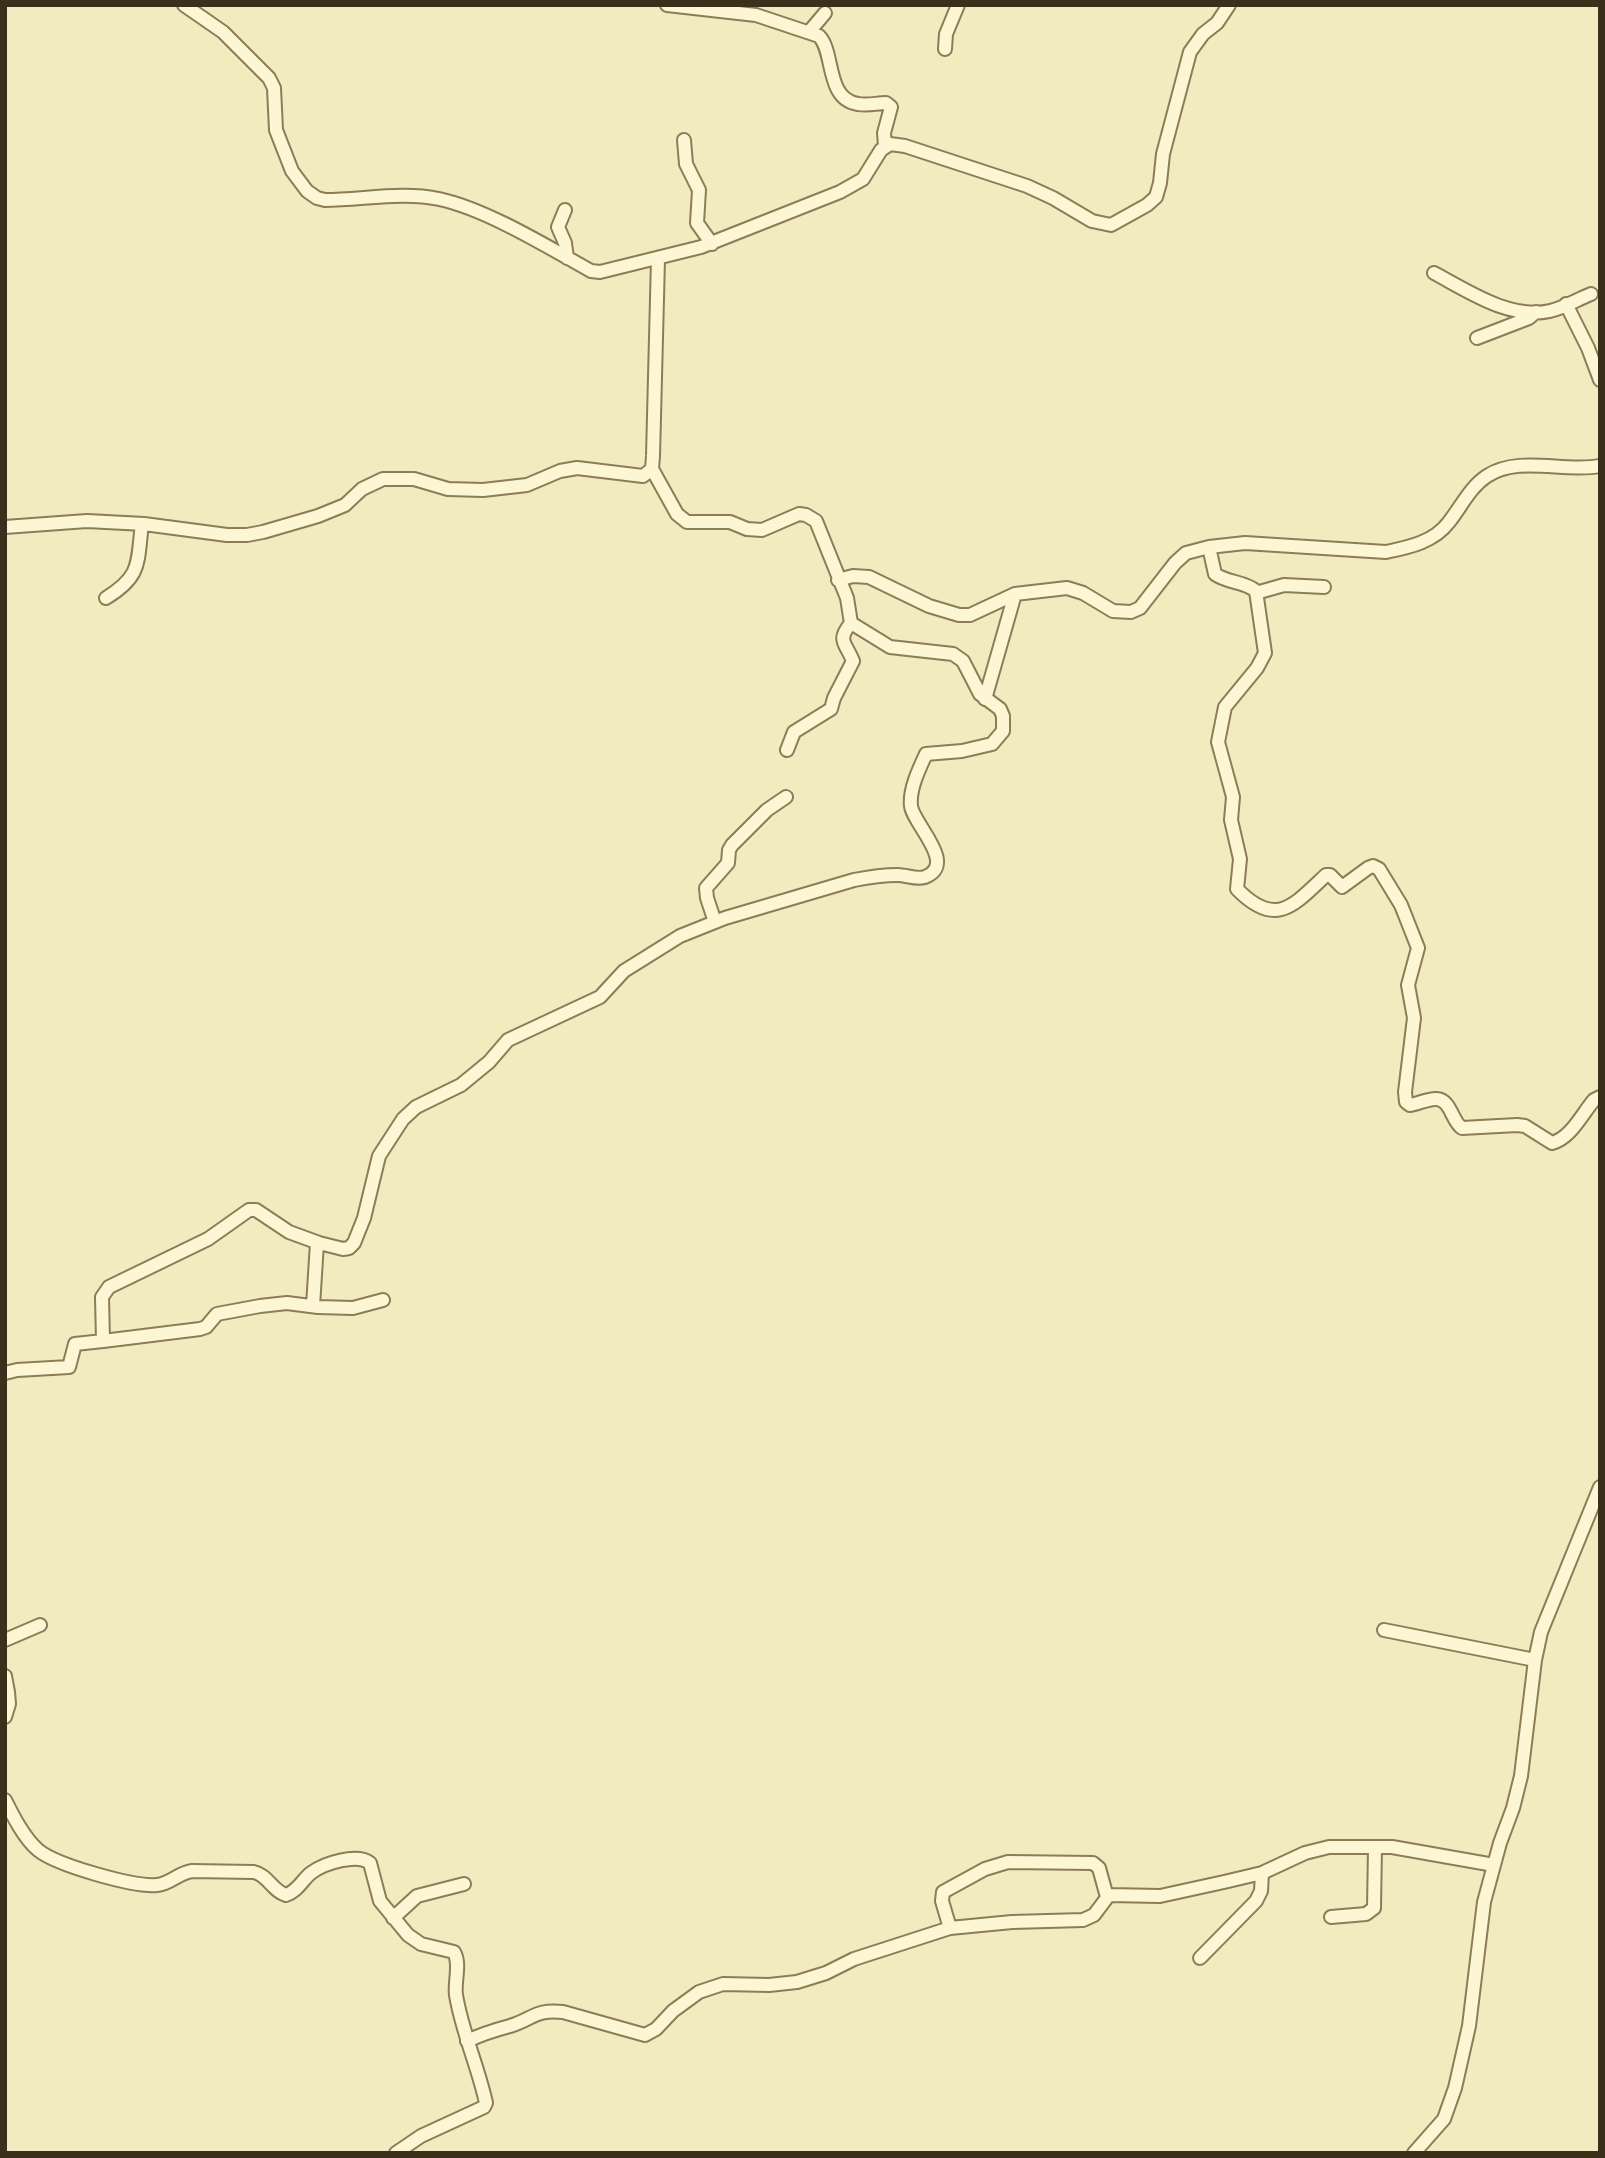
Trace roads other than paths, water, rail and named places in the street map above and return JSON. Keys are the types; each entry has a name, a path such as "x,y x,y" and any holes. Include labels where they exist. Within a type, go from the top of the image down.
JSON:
{"street":[{"path":"184,5 223,32 272,82 279,138 296,178 313,196 325,200 400,197 439,199 487,217 591,271 600,272 712,244 855,185 885,146 884,133 892,110 890,106 879,103 856,104 846,100 829,69 823,39 810,32 756,15 667,5"},
{"path":"945,49 946,34 958,5"},
{"path":"885,146 905,146 1027,186 1092,221 1111,225 1156,197 1163,154 1190,52 1203,34 1217,23 1229,5"},
{"path":"810,32 825,13"},
{"path":"684,140 686,164 699,190 697,223 712,244"},
{"path":"565,210 558,227 565,243 567,258"},
{"path":"658,259 652,469 677,514 688,522 730,522 747,529 762,530 799,514 812,517 847,598 851,623 843,635 843,643 853,661 831,709 794,732 787,750"},
{"path":"1434,273 1490,303 1512,309 1551,311 1591,294"},
{"path":"1566,304 1588,348 1600,380"},
{"path":"1477,338 1529,318 1536,312"},
{"path":"838,580 853,576 869,577 929,606 959,615 970,615 1015,594 1067,588 1083,593 1114,611 1131,612 1140,608 1186,553 1245,543 1386,552 1429,540 1448,524 1465,498 1485,476 1501,469 1600,466"},
{"path":"5,527 87,521 247,535 318,516 345,505 362,489 383,479 414,478 448,488 483,490 527,485 560,471 577,468 636,476 648,474 652,469"},
{"path":"106,598 125,587 132,577 137,564 142,524"},
{"path":"1209,547 1215,574 1223,580 1250,586 1256,593 1265,653 1257,668 1224,707 1218,742 1233,797 1231,820 1240,859 1237,889 1274,912 1292,906 1326,875 1331,875 1342,887 1373,866 1379,869 1401,905 1418,947 1408,985 1414,1018 1405,1092 1409,1105 1437,1099 1444,1102 1457,1125 1462,1128 1525,1126 1552,1143 1559,1141 1594,1100 1600,1097"},
{"path":"1256,593 1284,585 1324,587"},
{"path":"985,699 1015,594"},
{"path":"103,1341 102,1297 109,1287 208,1239 250,1209 256,1210 289,1232 317,1243 343,1250 354,1243 364,1218 379,1156 404,1119 416,1107 461,1085 508,1040 600,997 624,971 670,941 715,922 855,880 877,876 928,876 937,857 935,847 914,817 911,808 914,787 926,754 962,751 992,744 1003,731 1000,709 985,699 962,661 953,654 890,647 851,623"},
{"path":"715,922 706,888 729,863 729,850 732,845 767,810 786,797"},
{"path":"313,1306 317,1243"},
{"path":"5,1373 69,1367 72,1347 75,1344 200,1329 206,1327 217,1314 287,1303 352,1308 383,1300"},
{"path":"1414,2153 1444,2119 1455,2088 1469,2026 1484,1902 1521,1776 1541,1632 1600,1486"},
{"path":"5,1640 40,1625"},
{"path":"1384,1630 1535,1660"},
{"path":"5,1676 9,1704 5,1717"},
{"path":"5,1800 28,1839 50,1858 127,1883 160,1885 182,1872 192,1871 254,1872 260,1873 279,1892 286,1895 293,1892 313,1871 348,1859 361,1858 370,1863 380,1900 408,1935 421,1944 452,1951 457,1957 455,1990 485,2105 421,2136 396,2153"},
{"path":"1331,1916 1366,1914 1374,1908 1375,1847"},
{"path":"467,2041 544,2011 563,2012 640,2035 649,2034 673,2011 699,1992 723,1984 769,1985 797,1982 826,1973 854,1959 950,1928 1012,1922 1083,1920 1094,1915 1107,1897 1120,1894 1160,1896 1262,1873 1320,1848 1392,1847 1494,1865"},
{"path":"950,1928 942,1900 943,1892 985,1869 1007,1862 1093,1863 1099,1868 1107,1897"},
{"path":"1200,1958 1256,1900 1261,1891 1262,1873"},
{"path":"393,1918 417,1896 464,1884"}]}
